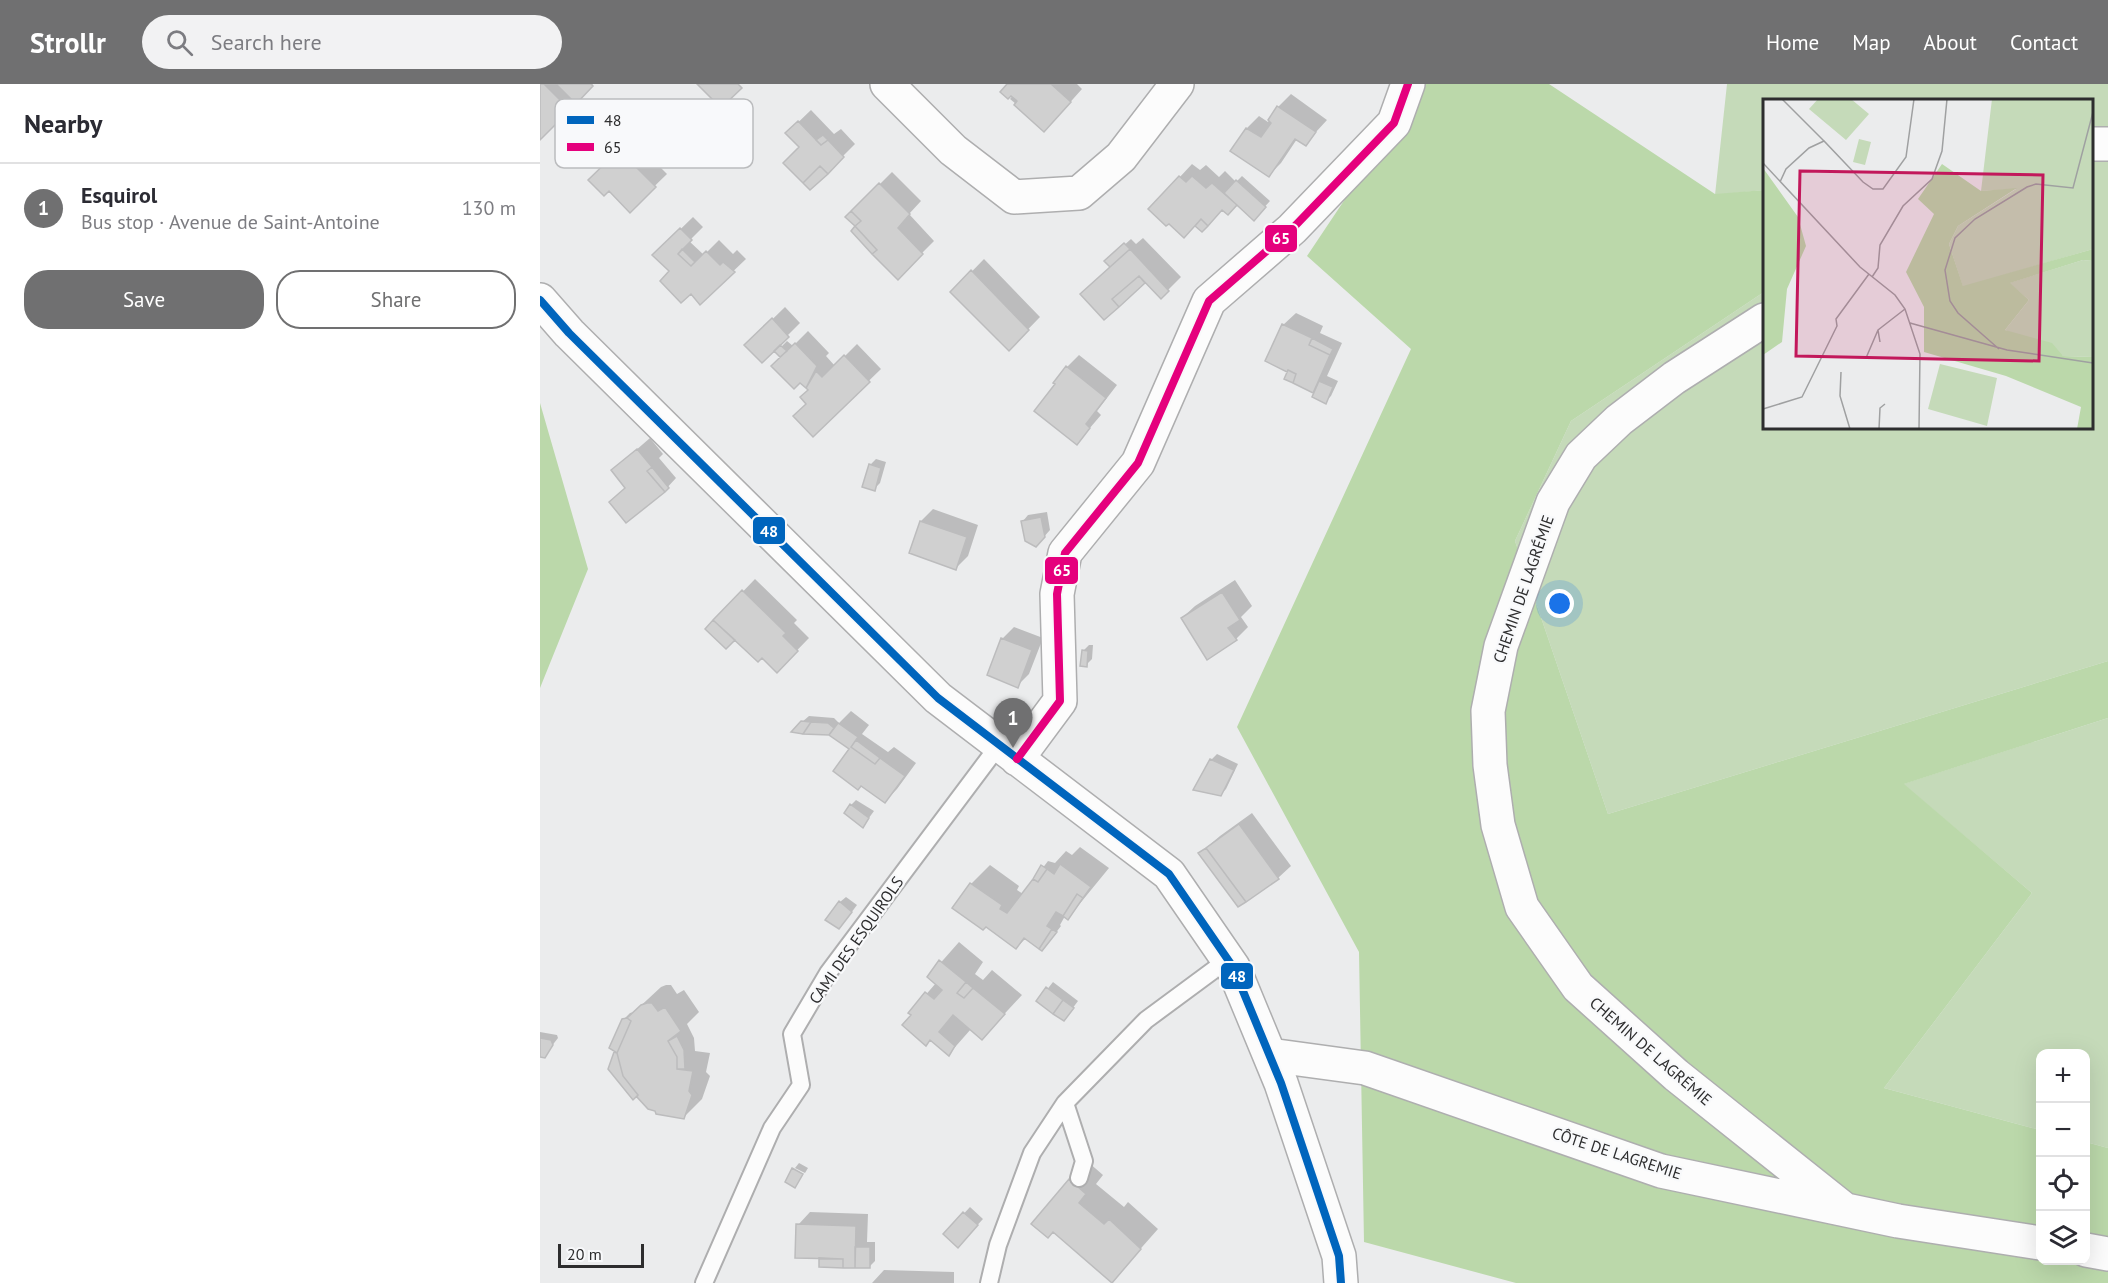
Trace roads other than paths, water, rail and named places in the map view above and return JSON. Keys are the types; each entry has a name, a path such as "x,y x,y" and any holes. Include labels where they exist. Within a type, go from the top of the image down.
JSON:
{"street":[{"path":"887,84 953,150 1014,197 1079,193 1121,157 1177,84"},
{"path":"1008,752 1060,701 1057,594 1065,553 1138,463 1209,301 1292,229 1394,123 1408,84"},
{"path":"540,300 577,341 938,698 1169,874 1233,968 1270,1055 1339,1256 1341,1283"},
{"name":"CHEMIN DE LAGRÉMIE","path":"1763,321 1674,378 1619,420 1581,456 1553,502 1501,646 1488,711 1490,765 1498,825 1522,907 1578,987 1676,1075 1844,1209"},
{"name":"CÔTE DE LAGREMIE","path":"1270,1055 1365,1068 1661,1170 1898,1221 2036,1242"},
{"path":"2090,1251 2108,1254"}],"lane":[{"name":"CAMI DES ESQUIROLS","path":"704,1283 772,1128 801,1085 792,1034 828,973 1008,752"},
{"path":"989,1283 998,1245 1032,1153 1065,1103 1146,1020 1215,969 1233,968"},
{"path":"1065,1103 1084,1161 1079,1178"}],"place":[{"name":"Esquirol","path":"1013,748"}]}
